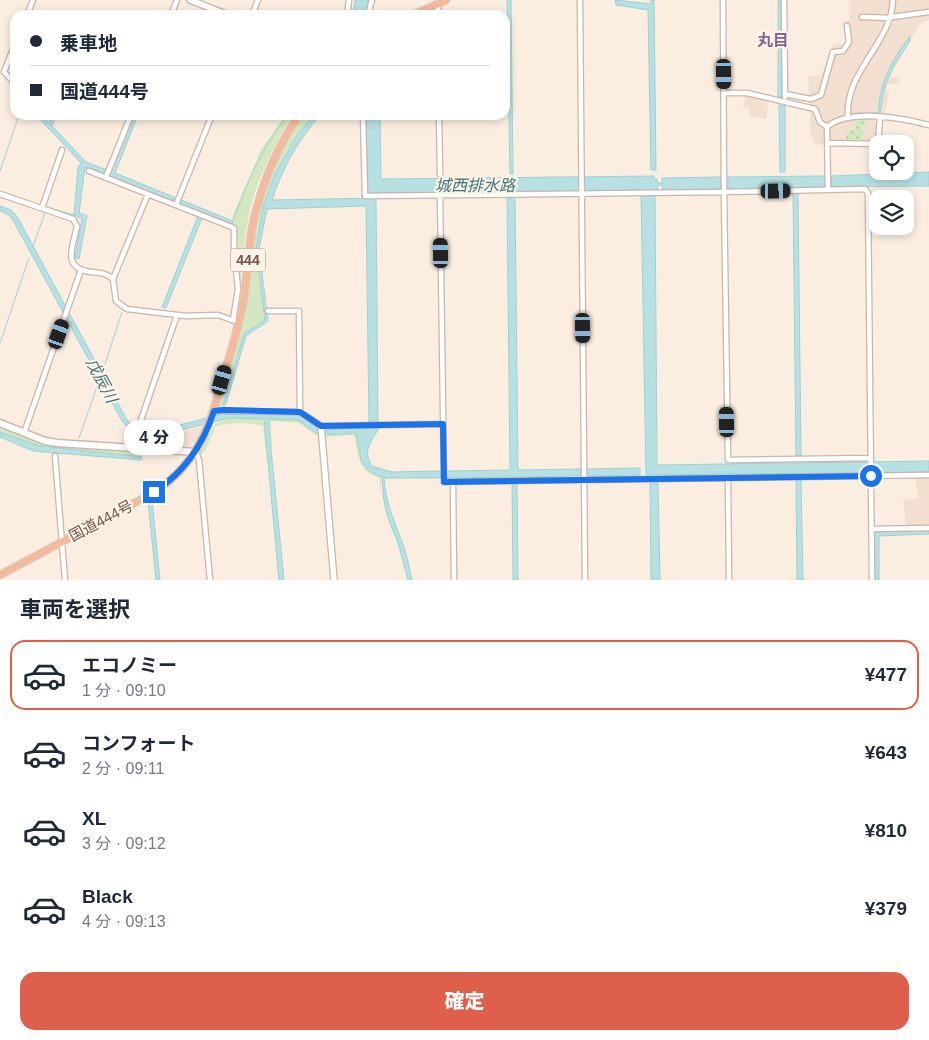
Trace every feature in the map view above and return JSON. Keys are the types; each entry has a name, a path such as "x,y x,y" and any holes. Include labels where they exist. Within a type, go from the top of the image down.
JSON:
{"highway":[{"path":"423,10 446,0"},
{"name":"国道444号","path":"0,575 160,488 177,475 196,452 208,430 214,411 246,283 249,246 262,188 276,154 296,120"}],"main road":[{"path":"0,423 57,443 196,452"}],"street":[{"path":"190,0 215,10"},
{"path":"580,0 586,580"},
{"path":"723,0 728,460 871,459"},
{"path":"784,0 785,101"},
{"path":"848,118 856,76 891,18 893,0"},
{"path":"862,17 891,18 929,12"},
{"path":"785,94 811,99 821,95 833,52 843,51 849,42 847,26"},
{"path":"10,57 4,72 10,79"},
{"path":"724,93 747,93 815,109 820,122 827,127"},
{"path":"827,127 848,118 867,116 929,125"},
{"path":"879,135 880,118"},
{"path":"106,177 129,120"},
{"path":"176,205 210,120"},
{"path":"362,120 365,196 581,193 657,194 865,189 868,193 872,580"},
{"path":"439,120 440,174"},
{"path":"827,127 828,190"},
{"path":"828,143 869,144"},
{"path":"42,208 62,150"},
{"path":"89,171 106,177 234,228 238,289 236,322 218,314 177,315 120,306 116,301 113,279 148,194"},
{"path":"0,194 76,222 77,226 70,256 72,263 81,270 103,273 113,279"},
{"path":"440,196 444,482 929,475"},
{"path":"24,433 81,270"},
{"path":"268,311 298,311 300,412"},
{"path":"131,449 177,315"},
{"path":"214,411 300,412 321,426 443,424"},
{"path":"321,426 334,580 328,580"},
{"path":"196,452 210,580"},
{"path":"55,456 65,580"},
{"path":"728,479 729,580"},
{"path":"452,483 454,580"},
{"path":"871,529 929,528"}],"shaded area":[{"path":"849,0 929,0 929,20 920,23 890,76 899,78 898,84 887,84 886,91 889,91 885,116 882,116 880,135 869,135 869,140 863,140 862,126 867,118 856,129 845,131 846,140 827,140 826,144 814,145 814,138 811,138 808,76 821,75 831,56 833,44 849,44 842,22 849,20"},
{"path":"746,94 769,98 766,119 749,115 750,109 743,107"},
{"path":"205,426 196,441 189,446 167,447 164,436"},
{"path":"915,477 929,477 929,527 906,527 903,500 919,498"}],"green space":[{"path":"867,117 867,125 862,126 863,140 846,140 845,131 856,129 854,118"},
{"path":"282,120 289,120 267,162 252,203 245,239 240,287 237,241 232,218 262,148"},
{"path":"300,120 310,120 298,134 275,174 256,249 265,320 244,334 223,404 227,408 217,409 265,190 278,157"},
{"path":"229,411 301,414 319,429 320,436 299,423 271,421 272,452 268,419 298,420 314,432 319,432 301,415 216,417"},
{"path":"229,418 264,418 267,452 263,426 240,423 216,426 206,449 200,456 199,453 215,424"},
{"path":"0,427 36,441 63,447 142,453 142,457 39,446 0,432"},
{"path":"323,427 379,427 327,428 324,430"},
{"path":"356,433 364,467 383,477 379,491 380,478 372,475 363,467 358,456 354,435 325,437 325,435"}],"water":[{"path":"355,0 370,0 367,10 354,10"},
{"path":"507,0 511,0 513,174 510,174 510,10 507,10"},
{"path":"615,0 651,4 651,0 654,0 656,170 651,170 648,10 616,5"},
{"path":"778,0 782,0 782,98 778,97"},
{"path":"910,36 910,41 889,75 880,114 850,116 856,113 876,113 879,111 884,80 898,53"},
{"path":"779,102 785,103 785,172 780,172"},
{"path":"41,120 46,120 49,123 50,120 54,120 52,126 86,162 110,171 131,120 136,120 115,173 233,221 233,224 85,167 79,213 87,216 79,259 75,257 82,219 74,215 78,168 81,163"},
{"path":"310,120 316,120 292,155 272,200 376,198 378,422 369,422 366,206 267,209 259,249 268,321 246,336 226,404 223,405 244,334 265,320 256,249 263,207 275,174 298,134"},
{"name":"城西排水路","path":"366,120 380,120 381,179 654,176 658,183 662,183 662,178 721,177 721,189 662,191 662,185 658,185 657,191 655,191 657,465 929,461 929,472 646,475 641,191 367,193"},
{"path":"929,172 929,186 831,187 831,176 869,174 869,180 914,180 914,173"},
{"path":"825,176 825,187 728,189 728,177"},
{"path":"793,194 798,194 801,457 796,457"},
{"path":"507,197 515,197 518,470 581,469 581,476 446,478 446,471 510,470"},
{"name":"戊辰川","path":"0,206 11,210 18,218 127,420 136,427 153,432 229,412 301,415 318,430 319,433 314,432 298,420 268,419 284,580 279,580 264,419 229,418 149,438 148,444 145,444 144,438 134,435 122,421 14,222 9,215 0,211"},
{"path":"198,216 202,218 166,308 162,307"},
{"path":"379,427 368,450 372,466 392,472 440,471 441,478 384,478 388,502 405,551 412,580 408,580 387,515 383,493 383,477 369,471 365,466 360,455 356,433 324,435 323,430"},
{"path":"0,432 39,446 142,457 141,460 33,451 0,437"},
{"path":"640,468 640,475 588,476 588,469"},
{"path":"796,480 801,480 803,580 797,580"},
{"path":"650,483 658,483 660,580 651,580"},
{"path":"512,484 517,484 518,580 513,580"},
{"path":"152,500 160,580 156,580 148,501"},
{"path":"929,530 929,534 879,536 879,580 874,580 874,532"}],"waterway":[{"path":"0,171 17,120"},
{"path":"233,221 256,165 284,120"},
{"path":"47,207 74,215"},
{"path":"33,246 45,213"},
{"path":"0,343 29,258"},
{"name":"戊辰川","path":"102,373 122,312"},
{"name":"戊辰川","path":"79,438 98,384"}],"district":[{"name":"丸目","path":"773,40"}],"route":[{"path":"154,492 166,485 177,475 196,452 208,430 214,411 224,410 300,412 321,426 443,424 444,482 452,483 871,476"}]}
